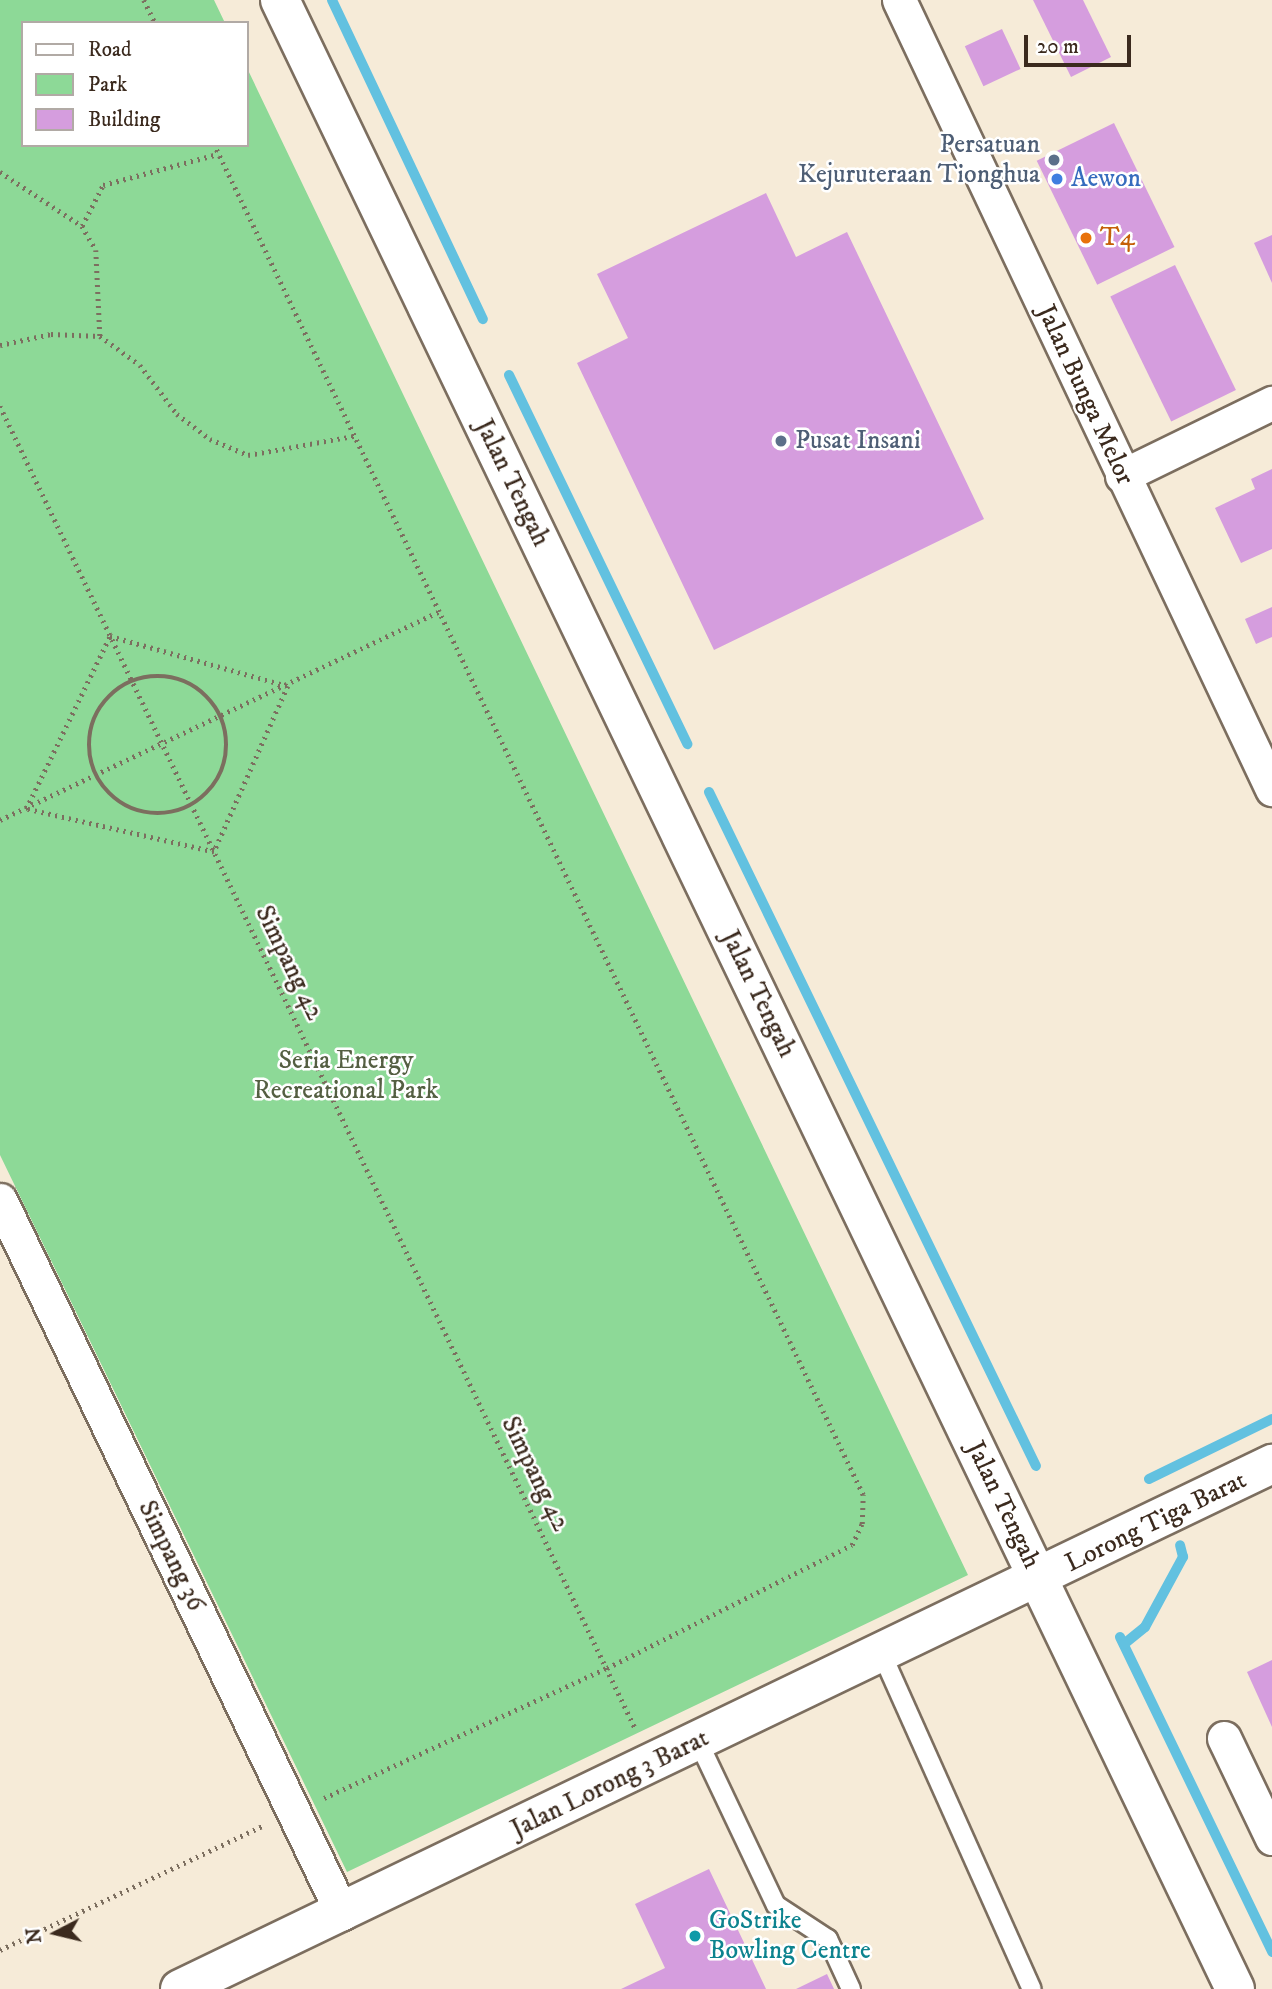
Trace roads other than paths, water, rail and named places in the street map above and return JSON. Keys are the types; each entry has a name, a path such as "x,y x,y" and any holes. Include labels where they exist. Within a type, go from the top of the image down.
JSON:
{"main road":[{"name":"Jalan Tengah","path":"280,0 1236,1989"},
{"name":"Lorong Tiga Barat","path":"1039,1580 1272,1464"},
{"name":"Jalan Lorong 3 Barat","path":"180,1989 881,1652 1039,1580"}],"street":[{"name":"Jalan Bunga Melor","path":"899,0 1272,789"},
{"path":"1122,475 1272,403"},
{"name":"Simpang 36","path":"0,1200 342,1913"},
{"path":"1224,1738 1272,1838"}],"lane":[{"path":"881,1652 1032,1989"},
{"path":"698,1741 776,1905 828,1939 851,1989"}],"waterway":[{"path":"332,0 483,319"},
{"path":"509,375 687,744"},
{"path":"709,792 1036,1466"},
{"path":"1149,1479 1272,1419"},
{"path":"1124,1644 1145,1627 1183,1557 1180,1545"},
{"path":"1120,1637 1272,1952"}],"place":[{"name":"Persatuan Kejuruteraan Tionghua","path":"1054,160"},
{"name":"Aewon","path":"1057,179"},
{"name":"T4","path":"1086,238"},
{"name":"Pusat Insani","path":"781,441"},
{"name":"GoStrike Bowling Centre","path":"695,1936"}],"park label":[{"name":"Seria Energy Recreational Park","path":"346,1076"}]}
